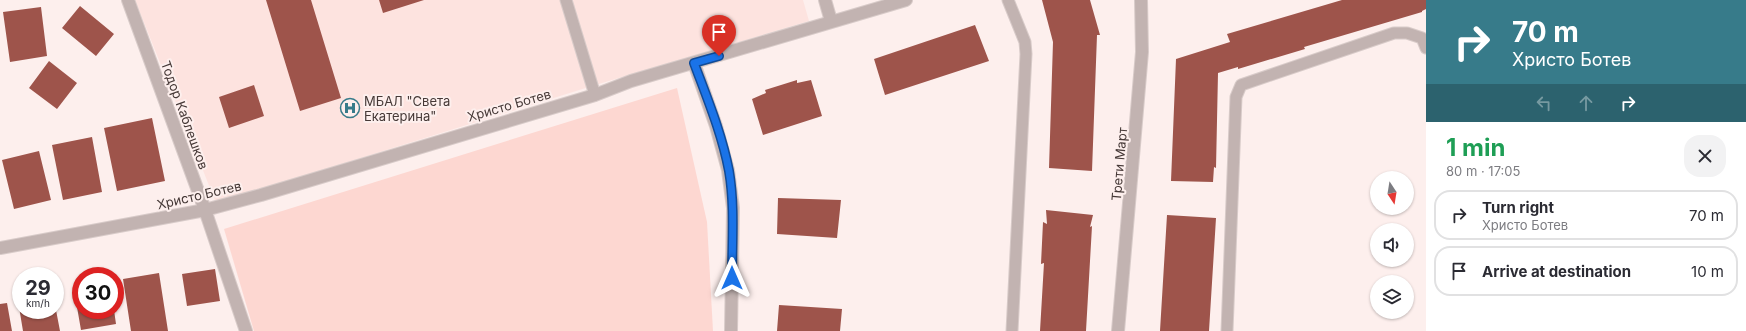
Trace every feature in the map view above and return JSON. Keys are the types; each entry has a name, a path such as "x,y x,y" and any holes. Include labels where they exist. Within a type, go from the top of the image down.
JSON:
{"street":[{"name":"Тодор Каблешков","path":"128,0 205,210 246,331"},
{"path":"825,0 831,21"},
{"name":"Христо Ботев","path":"0,248 205,210 595,95 632,81 906,0"},
{"name":"Трети Март","path":"1118,331 1142,52 1141,0"},
{"path":"694,63 716,126 728,170 733,208 731,331"}],"lane":[{"path":"566,0 595,95"},
{"path":"1008,0 1026,42 1012,331"},
{"path":"1227,331 1236,97 1241,85 1394,33 1407,33 1422,38 1426,48"}],"shaded area":[{"name":"МБАЛ \"Света Екатерина\"","path":"135,0 803,0 809,21 592,86 216,203"},
{"path":"677,88 707,222 713,331 254,331 224,229"}],"building":[{"path":"266,0 311,0 341,98 300,111"},
{"path":"379,0 424,0 383,13"},
{"path":"1042,0 1090,0 1100,35 1097,35 1092,171 1049,168 1053,42"},
{"path":"1342,0 1426,0 1426,9 1422,12 1304,47 1305,49 1238,69 1238,67 1218,73 1216,168 1214,167 1213,182 1171,181 1176,59 1230,42 1227,34"},
{"path":"80,6 114,34 96,56 62,28"},
{"path":"41,7 47,56 10,62 3,12"},
{"path":"975,25 989,61 885,95 874,59"},
{"path":"49,61 77,83 57,109 29,88"},
{"path":"797,80 797,83 811,80 822,116 763,135 752,99 766,93 765,90"},
{"path":"254,85 264,116 229,128 219,97"},
{"path":"152,118 165,181 117,191 104,128"},
{"path":"92,137 102,192 63,200 52,145"},
{"path":"39,151 51,200 14,209 2,160"},
{"path":"778,198 841,200 837,238 777,234"},
{"path":"1046,210 1093,215 1090,227 1092,226 1086,331 1040,331 1044,263 1041,264 1043,222 1047,224"},
{"path":"1167,215 1216,218 1209,331 1160,331"},
{"path":"215,269 220,301 187,306 182,274"},
{"path":"159,273 168,331 131,331 124,279"},
{"path":"7,303 12,331 0,331 0,304"},
{"path":"779,305 842,309 840,331 777,331"},
{"path":"21,319 58,319 60,331 23,331"},
{"path":"79,319 115,319 116,324 81,330"}],"place":[{"name":"МБАЛ \"Света Екатерина\"","path":"350,108"}],"route":[{"path":"719,56 694,63 716,126 728,170 733,208 732,278"}]}
